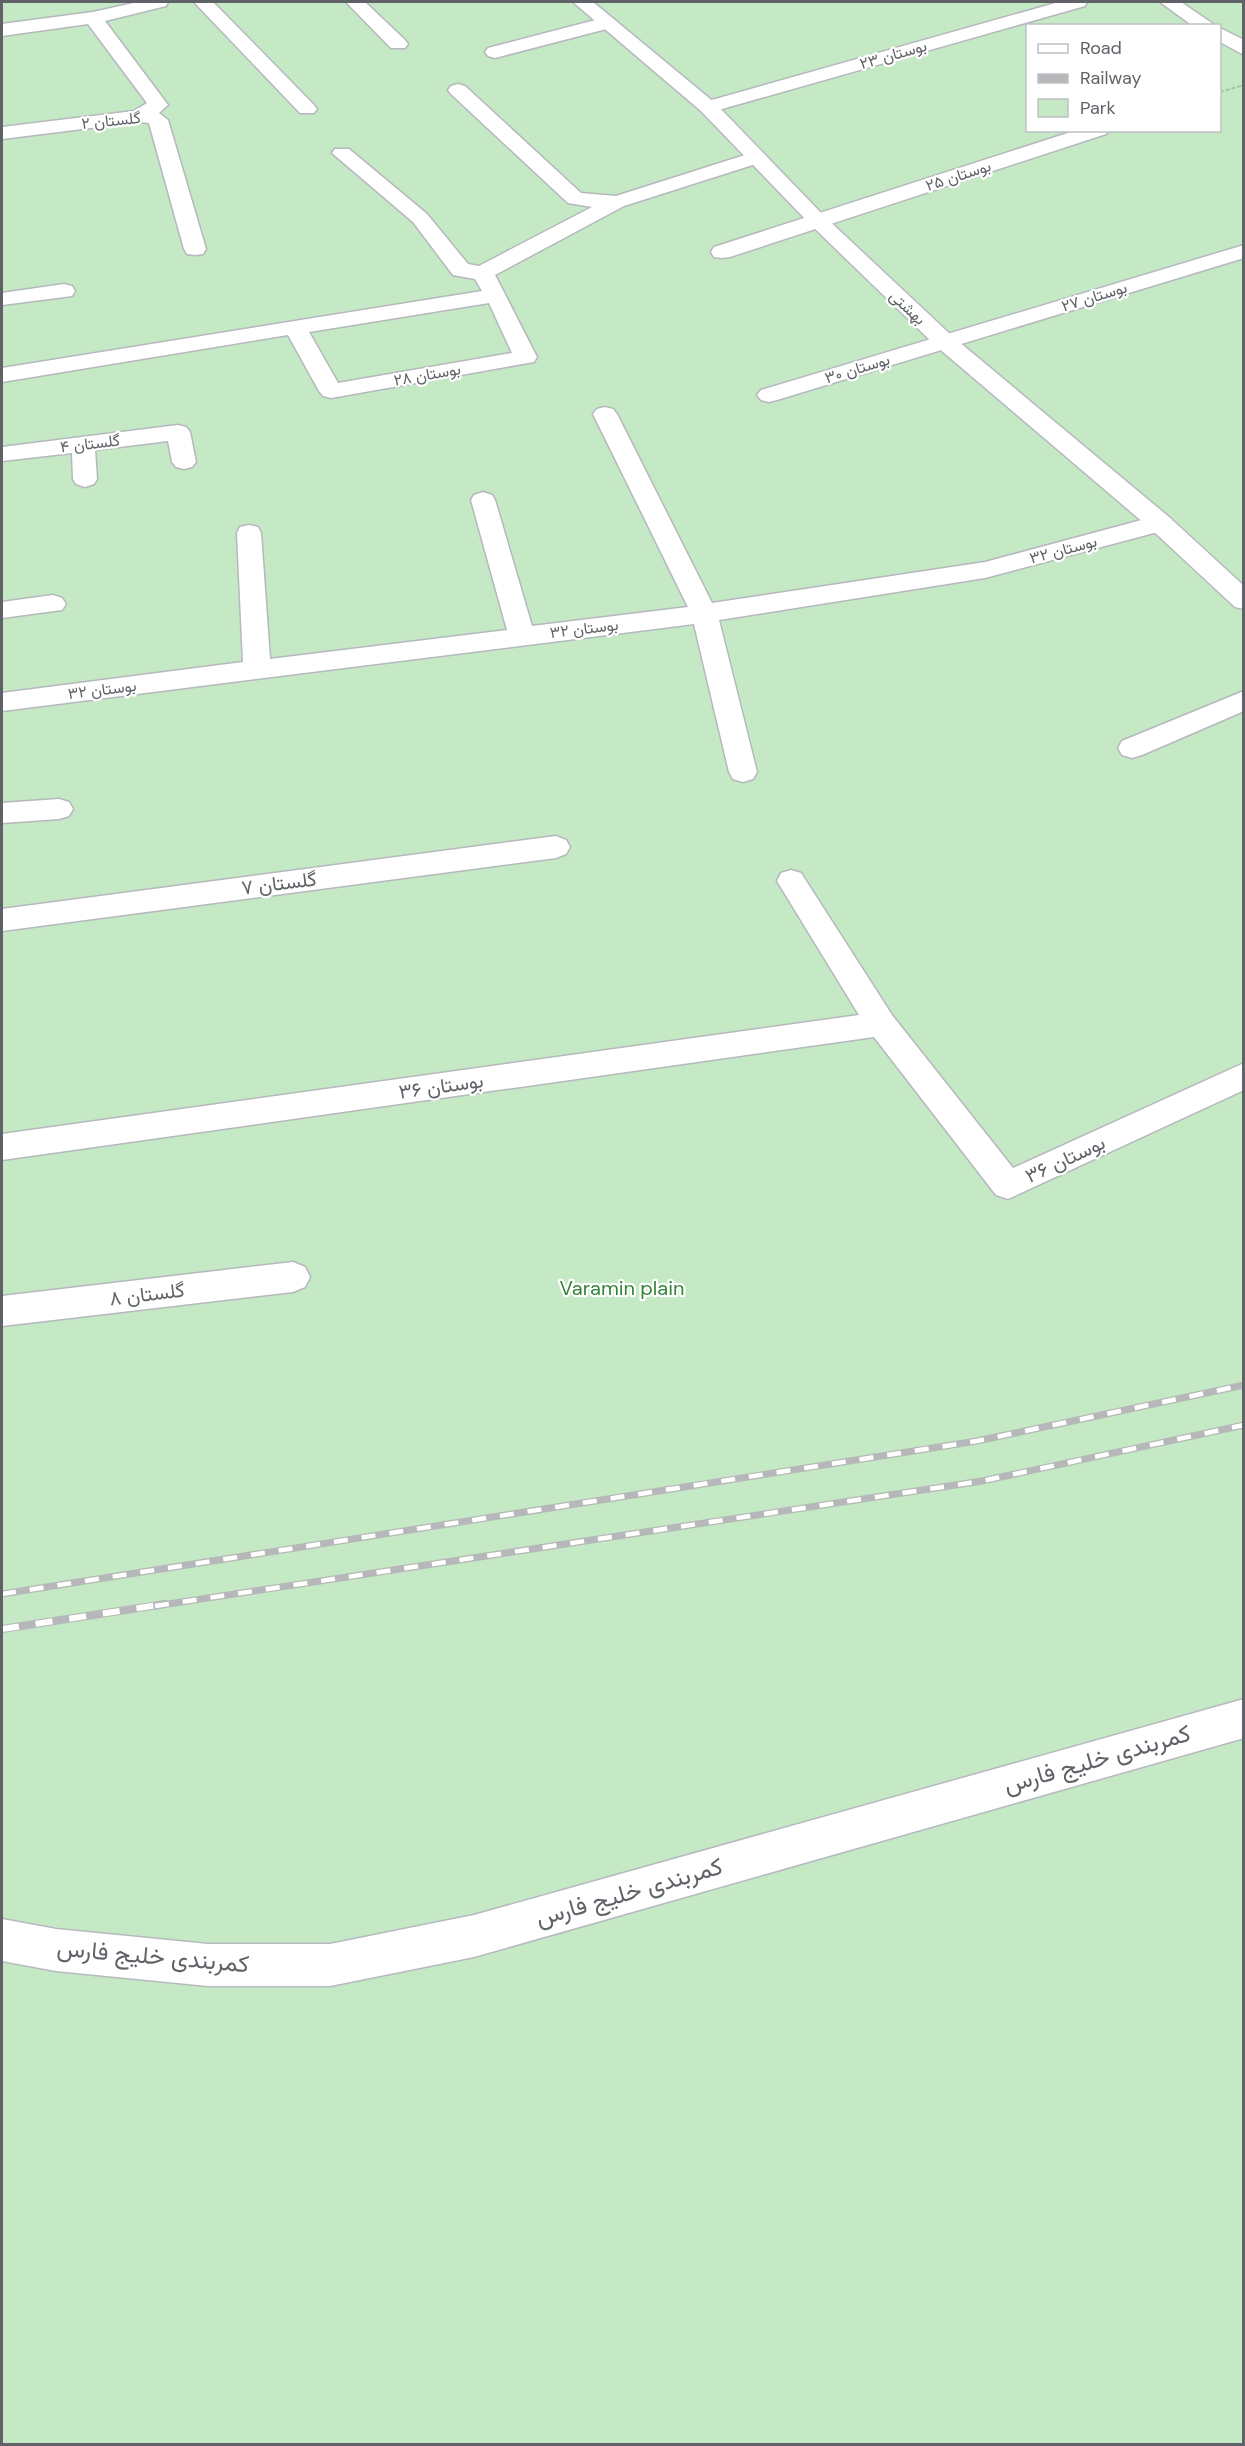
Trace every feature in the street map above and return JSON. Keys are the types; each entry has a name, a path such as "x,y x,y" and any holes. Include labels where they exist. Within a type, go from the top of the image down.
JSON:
{"street":[{"path":"2,30 93,18 159,2"},
{"path":"203,2 307,109"},
{"path":"355,2 398,44"},
{"name":"بهشتی","path":"582,2 708,107 755,159 944,341 1160,523 1244,601"},
{"name":"بوستان ۲۳","path":"708,107 1078,2"},
{"path":"1169,2 1204,24"},
{"path":"93,18 158,105 139,116"},
{"path":"495,52 608,23"},
{"path":"1221,35 1244,49"},
{"path":"458,90 576,199 617,202"},
{"name":"گلستان ۲","path":"2,133 139,116 150,116 158,120 195,249"},
{"name":"بوستان ۲۵","path":"722,252 1093,132"},
{"path":"342,153 420,218 461,270 483,273 617,202 755,159"},
{"name":"بوستان ۲۷","path":"944,341 1238,258"},
{"name":"بوستان ۲۸","path":"295,328 331,391 526,357 483,273"},
{"path":"2,298 64,291"},
{"path":"2,375 496,295"},
{"name":"بوستان ۳۰","path":"769,395 944,341"},
{"path":"605,414 704,613 743,772"},
{"name":"گلستان ۴","path":"2,454 178,432 184,462"},
{"path":"83,444 85,479"},
{"path":"483,500 522,636"},
{"name":"بوستان ۳۲","path":"2,702 704,613 985,570 1160,523"},
{"path":"249,533 257,669"},
{"path":"2,610 53,604"},
{"path":"1132,748 1244,700"},
{"path":"2,813 59,809"},
{"name":"گلستان ۷","path":"2,920 556,847"},
{"name":"بوستان ۳۶","path":"791,880 881,1024 1008,1185 1244,1076"},
{"name":"بوستان ۳۶","path":"2,1147 881,1024"},
{"name":"گلستان ۸","path":"2,1311 293,1277"},
{"name":"کمربندی خلیج فارس","path":"2,1940 56,1950 208,1965 330,1965 474,1936 1244,1718"}],"path":[{"path":"1221,92 1244,85"}],"green space":[{"name":"Varamin plain","path":"2,2 1243,2 1243,2444 2,2444"}],"railway":[{"path":"2,1594 977,1441 1244,1385"},
{"path":"155,1606 982,1481 1244,1425"},
{"path":"2,1629 165,1604"}]}
